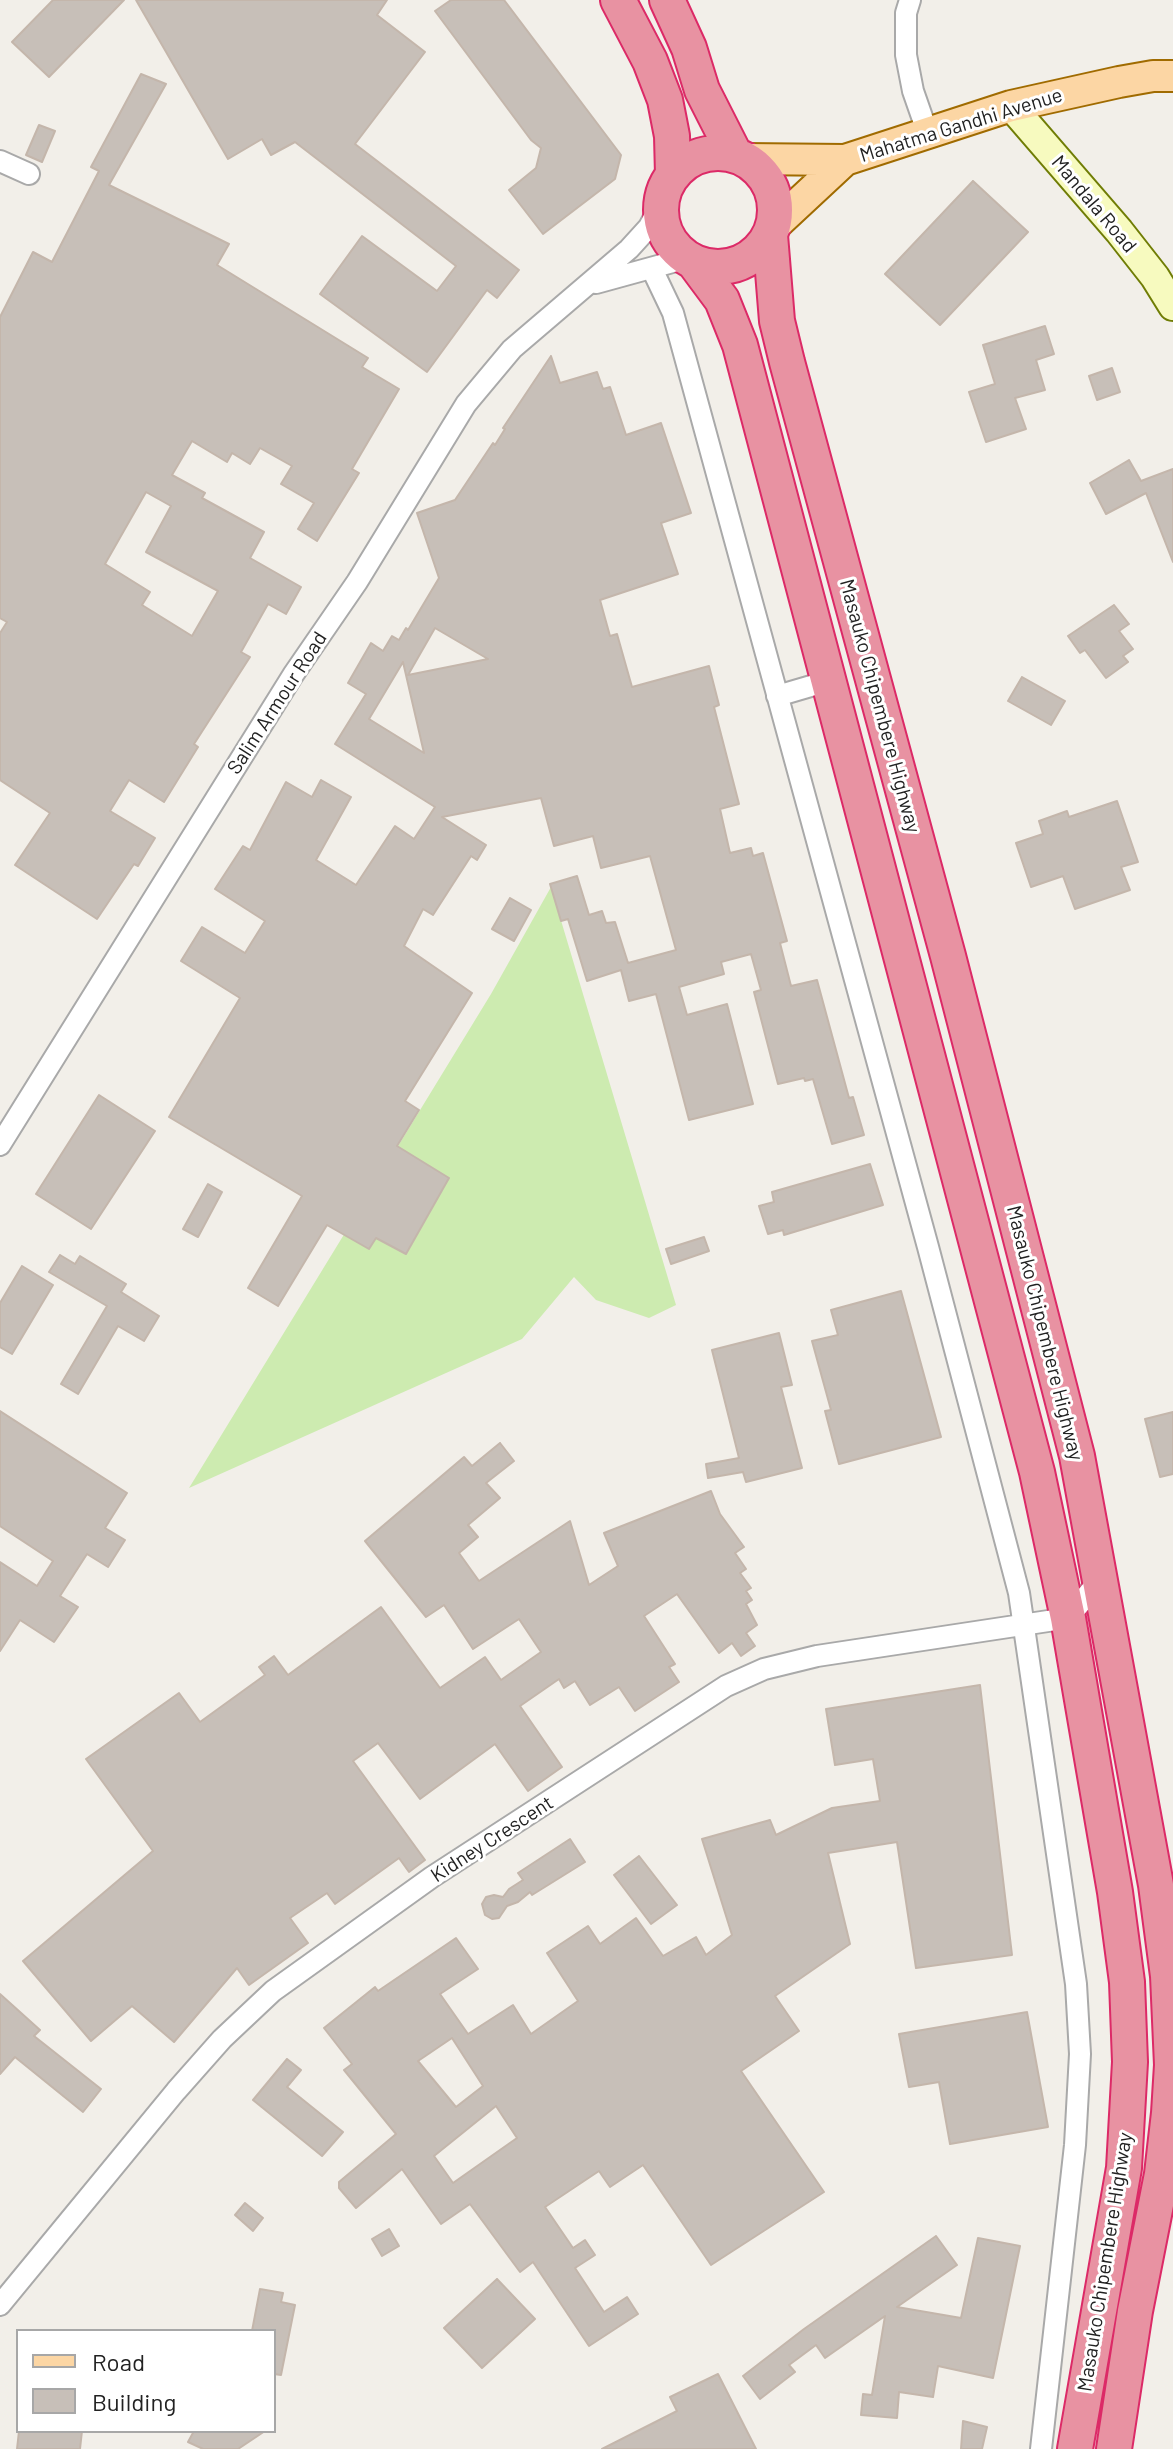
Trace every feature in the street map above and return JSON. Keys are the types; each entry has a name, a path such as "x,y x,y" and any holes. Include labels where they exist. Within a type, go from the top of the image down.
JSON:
{"highway":[{"path":"618,0 650,61 665,100 672,136 662,220 667,235 690,260 711,267 729,266 746,260 760,249 772,231 776,212 768,181 758,169 740,157 712,153 691,160 667,190"},
{"path":"667,0 689,48 702,90 740,157"},
{"name":"Masauko Chipembere Highway","path":"772,231 777,321 964,1017 1077,1456 1102,1577 1156,1885 1168,1976 1172,2065 1162,2174 1135,2311 1114,2449"},
{"name":"Masauko Chipembere Highway","path":"690,260 722,300 740,345 1037,1472 1068,1618 1115,1892 1127,1982 1130,2062 1124,2168 1075,2449"}],"main road":[{"name":"Mahatma Gandhi Avenue","path":"740,157 845,160 1011,106 1105,84 1173,76"},
{"name":"Mahatma Gandhi Avenue","path":"772,231 845,160"}],"street":[{"path":"910,0 906,13 906,55 913,91 928,134"},
{"name":"Mandala Road","path":"1011,106 1119,231 1173,306"},
{"path":"0,161 29,174"},
{"name":"Salim Armour Road","path":"0,1145 284,688 357,582 466,404 512,349 629,249 649,227 667,190"},
{"name":"Salim Armour Road","path":"585,287 629,273 690,260"},
{"path":"652,269 673,313 1016,1578 1076,1984 1080,2054 1073,2174 1041,2449"},
{"path":"777,696 828,681"},
{"path":"1068,1618 1102,1577"},
{"name":"Kidney Crescent","path":"0,2305 176,2091 222,2039 273,1991 432,1877 726,1686 764,1669 817,1656 1068,1618"}],"green space":[{"path":"551,887 676,1305 649,1318 596,1300 574,1277 522,1339 189,1488 491,994"}],"building":[{"path":"53,0 124,0 49,77 12,42"},
{"path":"136,0 387,0 377,15 425,52 355,144 519,270 497,298 487,290 427,372 320,294 362,236 437,291 456,266 295,142 271,155 262,139 228,159"},
{"path":"451,0 504,0 621,155 615,179 543,234 509,190 536,168 541,148 531,140 435,11"},
{"path":"141,74 166,84 109,185 229,244 217,265 368,358 362,367 399,389 352,469 359,473 317,541 298,529 314,503 281,484 292,466 260,448 250,464 232,453 227,462 192,441 172,475 205,493 202,498 264,532 250,558 301,587 286,614 268,604 241,652 250,657 194,744 198,747 164,802 129,780 110,811 155,838 138,866 134,864 97,919 15,865 50,813 0,780 0,633 7,622 0,618 0,317 33,252 52,262 99,171 91,167","holes":["146,492 171,506 146,552 218,591 192,636 142,605 150,592 105,564"]},
{"path":"39,125 55,131 42,162 26,155"},
{"path":"973,181 1028,232 940,325 885,274"},
{"path":"1045,326 1054,354 1036,360 1045,390 1015,398 1026,429 986,442 969,392 995,384 983,345"},
{"path":"551,356 560,383 597,372 603,389 610,387 626,435 661,423 691,513 661,523 678,574 600,600 610,636 617,634 632,687 709,666 719,705 714,707 739,804 720,809 730,853 751,848 753,856 763,853 787,941 780,943 791,986 817,980 849,1098 853,1097 864,1135 832,1144 813,1079 778,1084 754,992 761,990 751,954 721,962 724,974 679,987 687,1015 727,1004 753,1104 689,1120 656,994 629,1001 621,970 587,981 568,919 561,921 550,884 577,876 589,915 602,911 606,923 615,922 628,963 676,950 650,856 601,868 593,836 554,846 541,798 442,817 486,845 477,860 471,856 433,915 423,909 404,946 472,993 405,1101 419,1110 397,1146 449,1178 406,1254 376,1238 369,1249 327,1225 278,1306 248,1288 302,1196 169,1117 240,998 181,961 202,927 245,953 265,921 215,889 243,846 250,850 286,782 312,797 321,780 351,797 316,860 356,885 395,826 414,839 435,807 335,744 366,694 348,683 371,643 383,651 392,636 399,640 439,578 417,513 455,500 493,443 495,445","holes":["435,628 488,659 408,675","403,662 424,753 369,719"]},
{"path":"1112,368 1120,392 1097,400 1089,376"},
{"path":"1129,460 1141,481 1173,469 1173,562 1146,493 1106,514 1090,483"},
{"path":"1114,605 1129,624 1119,631 1133,649 1123,656 1128,662 1106,678 1085,650 1080,653 1068,636"},
{"path":"1022,677 1065,701 1051,725 1008,701"},
{"path":"1117,801 1138,862 1121,867 1130,890 1075,909 1063,876 1031,887 1016,843 1043,834 1039,821 1067,811 1069,817"},
{"path":"510,898 531,910 514,941 492,929"},
{"path":"99,1095 155,1131 91,1229 36,1194"},
{"path":"870,1164 883,1205 784,1235 783,1230 768,1234 759,1206 774,1202 772,1192"},
{"path":"208,1184 222,1192 198,1237 183,1229"},
{"path":"704,1237 709,1251 671,1264 666,1249"},
{"path":"60,1255 75,1264 80,1256 126,1284 121,1292 159,1316 144,1341 118,1326 78,1394 61,1384 107,1306 49,1272"},
{"path":"22,1266 53,1285 12,1354 0,1347 0,1303"},
{"path":"901,1291 941,1437 839,1464 825,1411 831,1410 812,1341 838,1335 831,1310"},
{"path":"779,1333 792,1385 781,1387 802,1468 746,1482 743,1472 708,1478 706,1464 739,1458 712,1350"},
{"path":"0,1411 127,1493 105,1528 125,1540 108,1567 87,1554 60,1596 78,1607 54,1642 20,1620 0,1651 0,1562 37,1586 53,1561 0,1526"},
{"path":"1173,1412 1173,1474 1160,1477 1145,1419"},
{"path":"500,1443 514,1461 486,1483 500,1498 468,1525 478,1537 459,1553 479,1581 570,1521 589,1585 618,1566 604,1533 711,1491 720,1514 744,1547 735,1553 746,1569 740,1573 751,1588 746,1591 752,1600 746,1604 757,1625 746,1633 755,1646 741,1656 732,1643 719,1653 677,1594 644,1616 675,1664 669,1667 679,1682 635,1711 619,1687 590,1705 575,1681 564,1688 559,1679 520,1706 562,1767 528,1791 495,1744 420,1799 378,1743 353,1761 425,1860 409,1872 399,1858 335,1904 327,1893 290,1918 308,1943 249,1985 237,1968 174,2042 132,2006 91,2041 23,1961 153,1851 86,1759 179,1693 200,1722 265,1675 259,1667 274,1656 288,1675 381,1607 440,1688 485,1657 501,1680 541,1652 519,1619 473,1649 444,1605 426,1617 365,1541 464,1457 472,1466"},
{"path":"980,1685 1012,1955 916,1968 897,1842 828,1853 850,1944 775,1996 799,2031 741,2071 824,2192 711,2265 643,2165 610,2187 599,2171 545,2207 573,2248 585,2240 595,2255 575,2268 604,2312 627,2297 638,2314 589,2346 533,2262 520,2272 470,2204 441,2224 402,2169 356,2208 339,2188 339,2182 396,2134 344,2070 352,2064 324,2028 375,1987 378,1991 456,1938 478,1969 440,1994 468,2034 513,2005 531,2034 578,2001 547,1953 588,1926 600,1944 636,1918 663,1956 696,1937 706,1955 732,1935 702,1839 770,1820 776,1835 832,1808 880,1801 873,1759 835,1765 826,1709","holes":["452,2038 483,2086 456,2107 418,2061","496,2106 517,2138 453,2183 434,2156"]},
{"path":"570,1839 585,1862 532,1895 530,1892 507,1906 499,1918 492,1919 485,1915 482,1904 486,1897 503,1897 523,1880 518,1873"},
{"path":"639,1856 677,1905 651,1924 614,1875"},
{"path":"0,1994 40,2030 34,2036 101,2089 83,2112 15,2057 0,2074"},
{"path":"1027,2012 1048,2127 950,2144 939,2082 909,2087 899,2034"},
{"path":"287,2059 301,2070 287,2087 343,2132 322,2156 253,2100"},
{"path":"245,2203 263,2218 253,2231 235,2215"},
{"path":"389,2229 399,2246 382,2256 372,2239"},
{"path":"936,2236 957,2265 897,2307 961,2318 978,2238 1020,2246 993,2378 938,2366 933,2397 899,2392 897,2418 861,2415 863,2394 872,2395 885,2316 825,2358 816,2345 789,2365 795,2372 760,2399 743,2376"},
{"path":"497,2279 535,2319 482,2368 444,2328"},
{"path":"260,2289 283,2293 281,2302 295,2305 281,2375 276,2374 276,2329 252,2329"},
{"path":"718,2374 756,2449 602,2449 677,2411 670,2397"},
{"path":"963,2421 987,2427 982,2449 961,2449"},
{"path":"19,2433 82,2433 80,2449 17,2449"},
{"path":"193,2433 262,2433 238,2449 203,2449 188,2442"}]}
